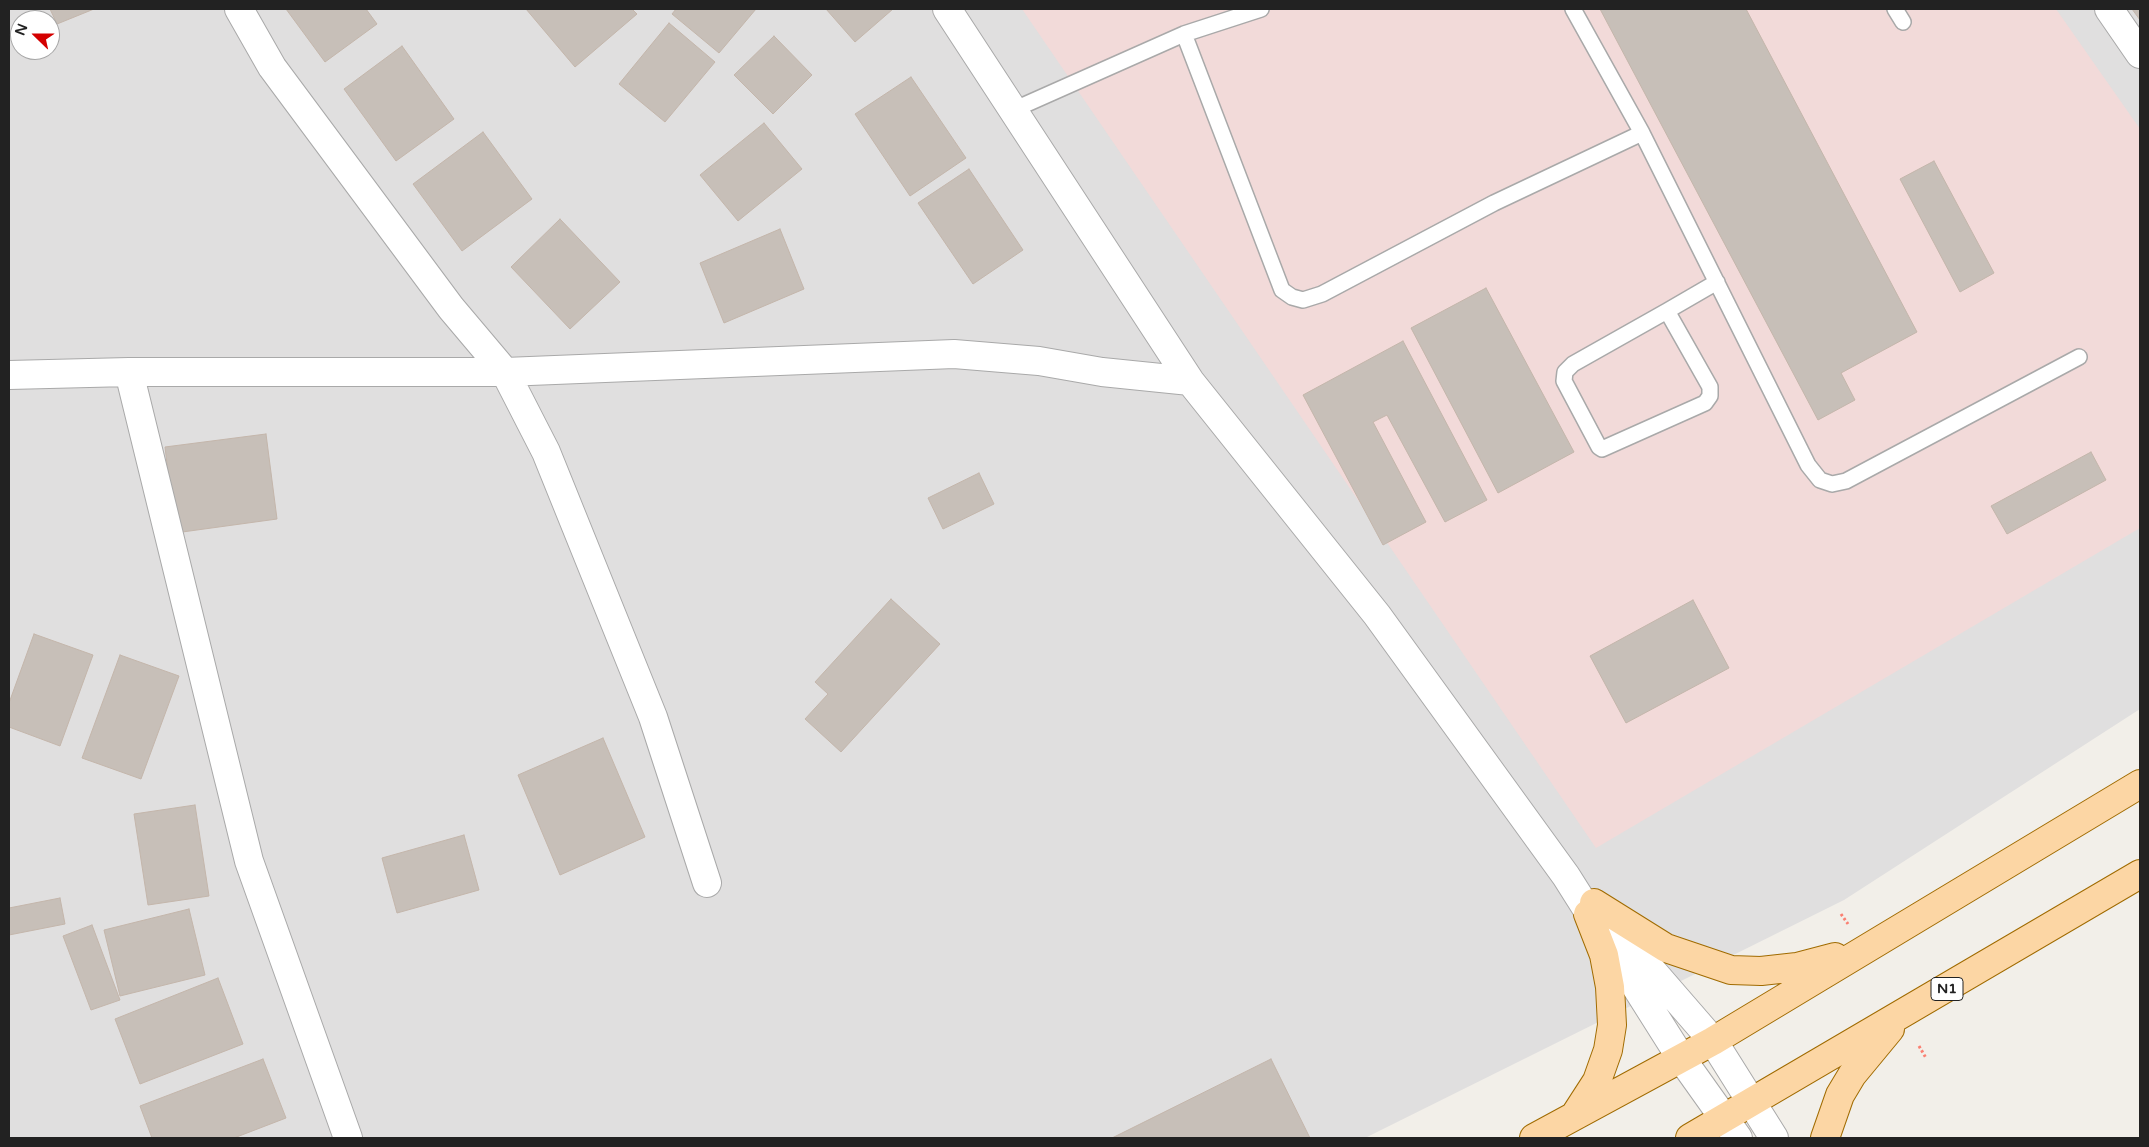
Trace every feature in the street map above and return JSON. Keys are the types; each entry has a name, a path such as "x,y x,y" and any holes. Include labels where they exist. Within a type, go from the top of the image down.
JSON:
{"main road":[{"path":"1534,1138 1713,1041 2140,784"},
{"name":"N1","path":"1690,1138 1731,1129 1753,1103 2140,874"},
{"path":"1591,909 1666,948 1731,970 1761,971 1797,967 1863,950"},
{"path":"1573,1118 1597,1081 1608,1050 1612,1024 1610,986 1591,909"},
{"path":"1825,1138 1840,1095 1852,1075 1901,1015"}],"street":[{"path":"238,9 272,67 451,308 505,372 546,452 654,717 707,883"},
{"path":"947,9 1190,381 1377,615 1591,909 1713,1041 1774,1138"},
{"path":"2109,9 2140,54"},
{"path":"9,375 130,372 505,372 954,354 1039,361 1102,372 1190,381"},
{"path":"130,372 249,860 348,1138"},
{"path":"1591,909 1681,1058 1731,1129"}],"lane":[{"path":"1013,110 1184,34 1261,9"},
{"path":"1573,9 1642,133 1808,464 1820,480 1832,484 1846,481 2079,357"},
{"path":"1895,9 1903,22"},
{"path":"1184,34 1282,290 1292,297 1303,300 1322,294 1494,203 1642,133"},
{"path":"1667,311 1710,387 1710,396 1705,402 1602,449 1599,447 1564,381 1565,372 1573,364 1717,282"}],"shaded area":[{"path":"9,9 2140,9 2140,709 1844,900 1365,1138 9,1138"},
{"path":"1022,9 2056,9 2140,129 2140,528 1596,848"}],"building":[{"path":"94,9 60,23 60,10 50,10"},
{"path":"286,9 366,9 377,24 325,62"},
{"path":"526,9 632,9 637,14 575,67"},
{"path":"676,9 756,9 719,53 672,14"},
{"path":"826,9 893,9 855,42"},
{"path":"1600,9 1746,9 1917,332 1841,373 1855,400 1818,420"},
{"path":"2132,9 2140,9 2140,20"},
{"path":"669,23 715,62 665,122 619,84"},
{"path":"774,36 812,75 773,114 734,75"},
{"path":"402,46 454,119 396,161 344,89"},
{"path":"911,77 966,158 910,196 855,114"},
{"path":"764,123 802,169 738,221 700,175"},
{"path":"483,132 532,199 462,251 413,184"},
{"path":"1934,161 1994,273 1960,292 1900,179"},
{"path":"969,169 1023,250 973,284 918,203"},
{"path":"560,219 620,282 570,329 511,267"},
{"path":"780,229 804,289 724,323 700,263"},
{"path":"1486,288 1574,452 1498,493 1411,328"},
{"path":"1403,341 1487,500 1445,522 1387,415 1373,422 1426,522 1383,545 1303,395"},
{"path":"266,434 277,519 175,533 165,447"},
{"path":"2091,452 2106,480 2007,534 1991,506"},
{"path":"979,473 994,504 943,529 928,498"},
{"path":"891,599 940,644 841,752 805,719 828,694 815,682"},
{"path":"1693,600 1729,668 1626,723 1590,656"},
{"path":"34,634 93,655 60,746 9,727 9,703"},
{"path":"120,655 179,676 141,779 82,758"},
{"path":"603,738 645,837 560,875 518,775"},
{"path":"195,805 209,896 148,905 134,814"},
{"path":"464,835 479,890 397,913 382,858"},
{"path":"60,898 65,924 9,935 9,908"},
{"path":"189,909 205,975 120,996 104,930"},
{"path":"92,925 120,1000 91,1010 63,936"},
{"path":"218,978 243,1044 140,1084 115,1019"},
{"path":"263,1059 286,1118 234,1138 152,1138 140,1106"},
{"path":"1271,1059 1310,1138 1112,1138"}]}
